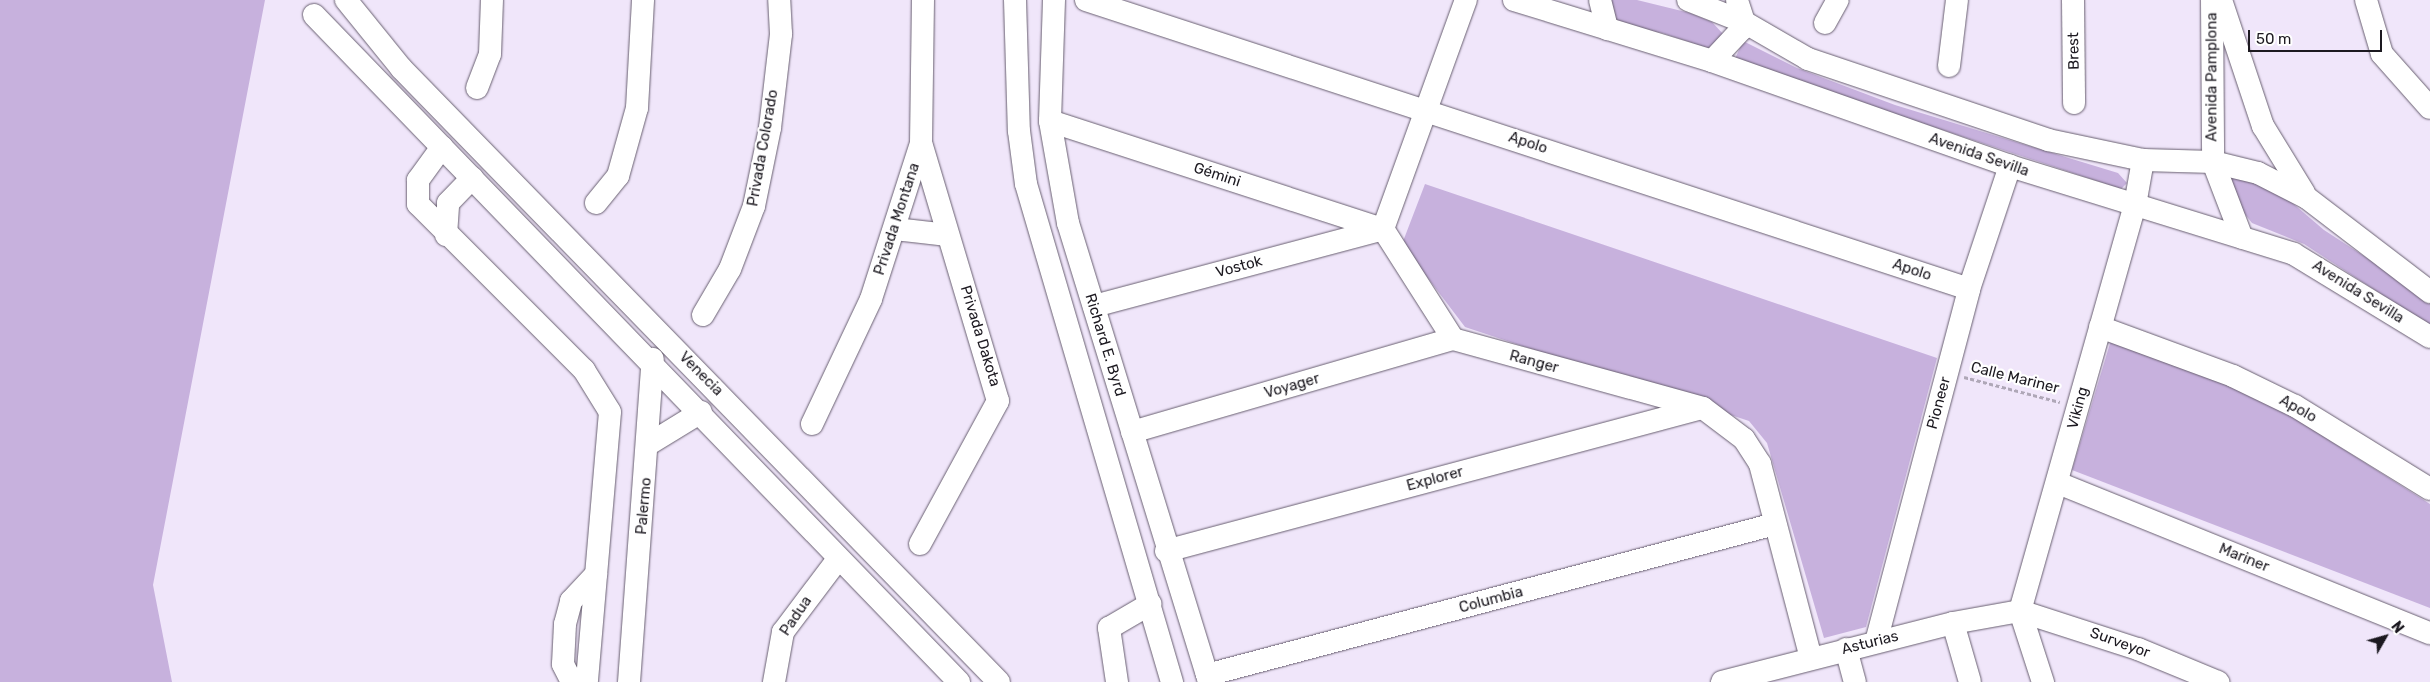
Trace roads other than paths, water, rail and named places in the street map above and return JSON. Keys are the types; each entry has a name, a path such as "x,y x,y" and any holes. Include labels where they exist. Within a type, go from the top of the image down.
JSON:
{"street":[{"name":"Venecia","path":"346,0 401,68 999,682"},
{"path":"477,88 490,54 492,0"},
{"path":"596,203 618,176 637,108 642,0"},
{"name":"Privada Colorado","path":"703,315 730,269 754,206 770,128 781,34 779,0"},
{"name":"Privada Montana","path":"812,424 872,299 921,143 923,0"},
{"name":"Richard E. Byrd","path":"1015,0 1019,131 1026,184 1172,682"},
{"name":"Richard E. Byrd","path":"1054,0 1050,121 1068,223 1166,551 1208,679"},
{"name":"Apolo","path":"1086,0 1430,110 1969,289"},
{"path":"1453,339 1383,229 1430,110 1466,0"},
{"name":"Avenida Sevilla","path":"1514,0 1712,61 2010,166 2294,254 2327,271 2430,337"},
{"path":"1600,0 1606,29"},
{"path":"1688,0 1744,22 1808,59 1869,82 2048,140 2143,160 2213,162 2258,173 2307,198 2430,292"},
{"path":"1712,61 1735,41 1744,22 1737,0"},
{"path":"1825,23 1838,0"},
{"path":"1949,66 1957,0"},
{"name":"Brest","path":"2073,0 2074,103"},
{"name":"Avenida Pamplona","path":"2212,0 2213,162 2242,238"},
{"name":"Avenida Pamplona","path":"2221,0 2263,126 2307,198"},
{"path":"2366,0 2382,54 2430,108"},
{"name":"Venecia","path":"314,15 652,368 701,412 838,559 959,682"},
{"path":"382,86 401,68"},
{"name":"Gémini","path":"1050,121 1383,229"},
{"name":"Privada Dakota","path":"920,544 998,401 921,143"},
{"path":"442,147 418,180 416,192 418,204 446,235 537,321 604,397 612,424 587,682"},
{"name":"Viking","path":"2020,611 2058,483 2135,206 2143,160"},
{"name":"Pioneer","path":"1876,642 1969,289 2010,166"},
{"path":"446,235 448,203 472,178"},
{"path":"895,229 948,235"},
{"name":"Vostok","path":"1094,306 1383,229"},
{"name":"Apolo","path":"2100,327 2233,376 2295,406 2430,490"},
{"name":"Palermo","path":"629,682 649,444 652,368 657,331"},
{"name":"Ranger","path":"1453,339 1703,408 1755,453 1811,658"},
{"name":"Voyager","path":"1132,432 1453,339"},
{"name":"Explorer","path":"1166,551 1703,408"},
{"path":"649,444 701,412"},
{"name":"Mariner","path":"2058,483 2430,633"},
{"name":"Columbia","path":"1208,679 1775,524"},
{"name":"Padua","path":"774,682 783,632 838,559"},
{"path":"572,682 563,664 565,624 571,601 596,574"},
{"path":"1117,682 1109,628 1150,604"},
{"path":"2020,611 2043,682"},
{"name":"Asturias","path":"1723,682 1754,678 1811,658 1953,623 2020,611"},
{"name":"Surveyor","path":"2020,611 2093,633 2218,682"},
{"path":"1953,623 1970,682"},
{"path":"1846,649 1855,682"},
{"path":"965,682 982,665"}]}
